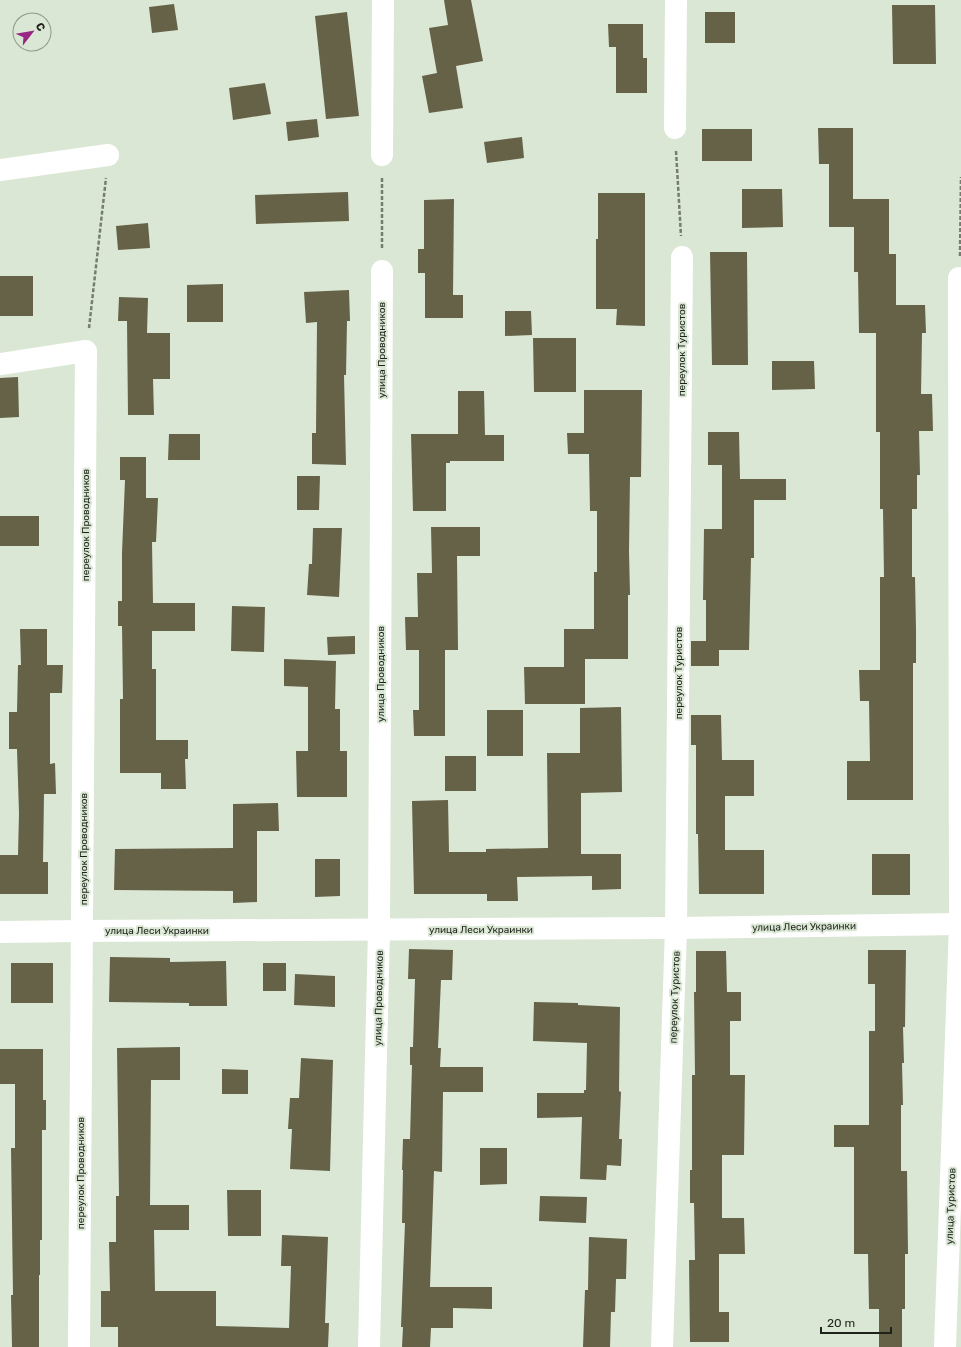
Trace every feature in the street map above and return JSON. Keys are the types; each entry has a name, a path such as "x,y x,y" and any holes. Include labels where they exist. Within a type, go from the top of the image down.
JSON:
{"street":[{"path":"382,155 383,0"},
{"path":"674,128 676,0"},
{"path":"0,170 108,155"},
{"name":"переулок Туристов","path":"662,1347 676,928 682,257"},
{"name":"улица Проводников","path":"369,1347 379,930 382,271"},
{"name":"улица Туристов","path":"945,1347 960,924 959,278"},
{"path":"0,364 86,351"},
{"name":"переулок Проводников","path":"79,1347 86,351"},
{"name":"улица Леси Украинки","path":"0,932 676,928 960,924"}],"path":[{"path":"674,128 682,257"},
{"path":"86,351 108,155"},
{"path":"382,155 382,271"},
{"path":"959,278 961,177"}],"building":[{"path":"444,0 471,0 483,61 456,66 463,108 429,113 422,76 437,73 429,28 448,25"},
{"path":"174,4 178,30 152,33 149,7"},
{"path":"892,5 935,5 936,64 893,64"},
{"path":"347,12 359,116 326,119 315,16"},
{"path":"705,12 735,12 735,43 705,43"},
{"path":"608,24 643,24 643,58 647,58 647,93 616,93 616,47 609,47"},
{"path":"265,83 271,114 233,120 229,88"},
{"path":"317,119 319,137 288,141 286,122"},
{"path":"818,128 853,128 853,199 889,199 889,254 896,254 896,305 925,305 926,333 922,333 921,394 932,394 933,431 919,431 920,475 917,475 917,509 912,509 912,577 915,577 916,630 916,663 913,663 913,800 847,800 847,761 870,761 869,701 860,701 859,670 880,670 880,577 884,577 883,509 880,509 880,432 876,432 876,333 859,333 858,272 854,272 854,227 829,227 829,164 819,164"},
{"path":"702,129 752,129 752,161 702,161"},
{"path":"522,137 524,158 487,163 484,142"},
{"path":"742,189 782,189 783,227 742,228"},
{"path":"348,192 349,221 256,224 255,195"},
{"path":"598,193 645,193 645,326 616,325 617,309 596,309 596,239 598,239"},
{"path":"454,199 453,295 463,295 463,318 425,318 425,273 418,273 418,249 424,249 424,200"},
{"path":"148,223 150,248 118,250 116,226"},
{"path":"710,252 747,252 748,365 712,365"},
{"path":"0,276 33,276 33,316 0,316"},
{"path":"223,284 223,322 187,322 187,285"},
{"path":"349,290 350,321 347,321 346,375 344,375 346,465 312,464 312,433 316,433 317,322 306,323 304,292"},
{"path":"119,297 148,298 147,333 170,333 170,379 153,379 154,415 128,415 127,321 118,321"},
{"path":"505,311 531,311 532,335 505,336"},
{"path":"533,338 576,338 576,392 534,392"},
{"path":"772,361 814,361 815,389 772,390"},
{"path":"18,377 19,417 0,418 0,378"},
{"path":"584,390 642,390 641,477 630,477 630,595 628,595 628,659 585,659 585,704 525,704 524,667 564,667 564,629 594,629 594,572 597,572 597,511 590,511 589,454 568,454 567,433 584,433"},
{"path":"458,391 484,391 485,435 504,435 504,461 450,461 450,463 446,463 446,511 413,511 411,434 458,434"},
{"path":"708,432 739,432 740,479 786,479 786,500 754,500 754,558 751,558 749,650 719,650 719,666 691,666 691,641 706,641 706,600 703,600 704,529 722,529 722,465 708,465"},
{"path":"169,434 200,434 200,460 168,460"},
{"path":"120,457 146,457 146,498 158,498 156,542 152,542 153,603 195,603 195,631 152,631 152,669 156,669 156,740 188,740 188,759 185,759 186,789 161,789 161,773 120,773 120,699 123,699 122,626 118,626 118,601 122,601 125,480 120,480"},
{"path":"297,476 320,476 319,510 297,510"},
{"path":"0,516 39,516 39,546 0,546"},
{"path":"431,527 480,527 480,556 457,556 458,650 445,650 445,736 414,736 413,710 419,710 419,650 406,650 405,617 418,617 417,573 432,573"},
{"path":"313,528 342,528 339,597 307,595 309,564 312,564"},
{"path":"232,606 265,607 264,652 231,651"},
{"path":"20,629 47,629 47,665 63,665 62,693 50,693 50,764 55,763 56,794 44,794 43,862 48,862 48,894 0,894 0,855 18,855 19,813 17,749 9,749 9,712 17,712 18,665 21,665"},
{"path":"355,636 355,654 328,655 327,637"},
{"path":"284,659 336,661 335,709 340,709 340,751 347,751 347,797 297,797 296,751 308,751 308,687 284,686"},
{"path":"621,707 622,792 581,793 581,854 621,854 621,889 592,890 592,876 517,877 518,901 487,901 487,894 414,894 412,801 448,800 449,852 486,852 486,849 548,848 547,753 580,753 580,708"},
{"path":"487,710 523,710 523,756 487,756"},
{"path":"691,715 721,715 722,760 754,760 754,796 725,796 725,850 764,850 764,894 699,894 698,834 696,834 696,745 691,745"},
{"path":"445,756 476,756 476,791 445,791"},
{"path":"278,803 279,831 257,831 257,902 233,903 233,891 114,890 115,849 233,848 233,804"},
{"path":"872,854 910,854 910,895 872,895"},
{"path":"315,859 340,859 340,896 315,897"},
{"path":"409,949 453,950 452,980 441,980 438,1048 441,1048 440,1067 483,1067 483,1092 443,1092 442,1172 434,1171 430,1287 492,1287 492,1309 453,1308 453,1328 431,1328 430,1347 402,1347 403,1327 401,1327 405,1223 402,1223 403,1139 410,1139 412,1065 410,1065 410,1047 413,1047 415,979 408,979"},
{"path":"868,950 906,950 905,1027 903,1027 904,1063 902,1063 903,1105 901,1105 901,1171 907,1171 908,1254 905,1254 905,1309 902,1309 902,1347 879,1347 879,1309 869,1309 868,1254 854,1254 854,1147 834,1147 834,1125 869,1125 869,1031 875,1031 875,984 868,984"},
{"path":"696,951 726,951 727,992 741,992 741,1021 730,1021 730,1075 745,1075 744,1155 722,1155 722,1218 744,1218 745,1254 719,1254 719,1312 729,1312 729,1342 690,1342 689,1260 695,1260 694,1203 690,1203 690,1170 692,1170 692,1075 695,1075 694,992 696,992"},
{"path":"110,957 170,958 170,962 226,961 227,1006 189,1006 189,1003 109,1002"},
{"path":"11,963 53,963 53,1003 11,1003"},
{"path":"263,963 286,963 286,991 263,991"},
{"path":"295,974 335,976 335,1007 294,1005"},
{"path":"534,1002 578,1003 578,1005 620,1007 619,1091 621,1092 619,1139 622,1139 621,1166 607,1165 606,1180 580,1179 582,1117 537,1118 537,1093 584,1093 584,1090 586,1090 587,1043 533,1041"},
{"path":"180,1047 180,1080 151,1080 150,1205 189,1205 189,1230 154,1230 155,1291 216,1291 216,1326 289,1328 291,1266 281,1266 282,1235 328,1237 325,1323 329,1323 328,1347 118,1347 118,1327 101,1327 101,1291 110,1291 109,1242 116,1242 116,1196 119,1196 117,1048"},
{"path":"0,1049 43,1049 43,1100 46,1100 46,1130 42,1130 42,1240 40,1240 39,1275 39,1347 12,1347 11,1295 13,1295 11,1148 15,1148 15,1084 0,1084"},
{"path":"301,1058 333,1060 330,1171 290,1169 292,1129 288,1129 290,1098 299,1098"},
{"path":"222,1069 248,1070 248,1094 222,1094"},
{"path":"480,1148 507,1148 507,1184 480,1185"},
{"path":"227,1190 261,1190 261,1236 228,1236"},
{"path":"540,1196 587,1197 586,1223 539,1221"},
{"path":"589,1237 627,1239 626,1279 616,1279 615,1312 611,1312 610,1347 583,1347 585,1290 588,1290"}]}
